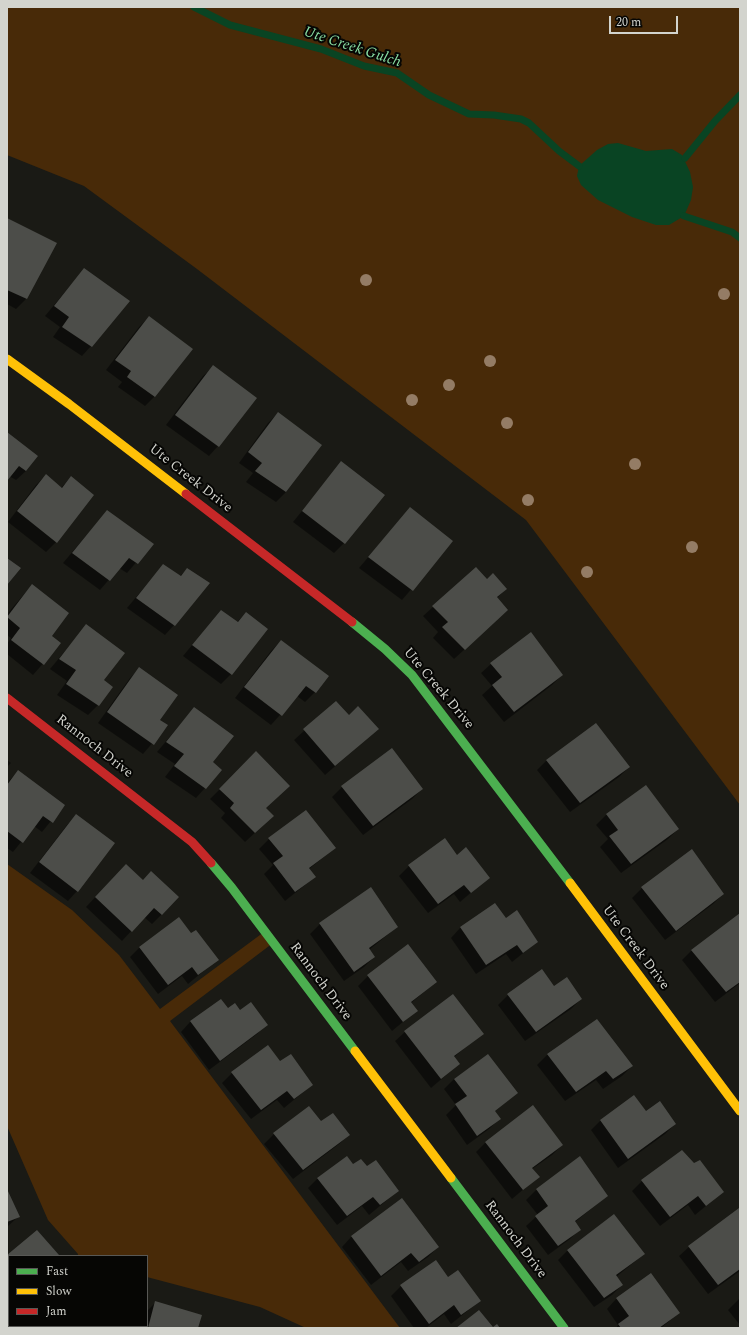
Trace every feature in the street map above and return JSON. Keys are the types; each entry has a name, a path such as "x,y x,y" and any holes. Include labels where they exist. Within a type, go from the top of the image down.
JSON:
{"street":[{"name":"Ute Creek Drive","path":"7,359 69,404 357,626 385,649 412,675 452,726 740,1111"},
{"name":"Rannoch Drive","path":"7,698 192,842 232,888 564,1328"}],"shaded area":[{"path":"7,7 740,7 740,805 526,520 197,269 84,186 7,155"},
{"path":"618,143 646,151 672,149 682,155 690,172 693,187 691,200 684,216 669,225 656,225 632,217 598,200 581,185 577,176 579,166 597,150 608,144"},
{"path":"7,864 72,910 119,955 160,1009 264,932 273,943 170,1021 400,1328 306,1328 260,1307 148,1277 148,1255 78,1255 48,1220 7,1126"}],"building":[{"path":"7,218 57,243 27,299 7,290"},
{"path":"84,268 130,301 92,347 62,327 69,317 54,306"},
{"path":"149,316 193,349 155,397 127,377 131,371 115,360"},
{"path":"213,365 257,398 219,447 175,415"},
{"path":"278,412 322,445 286,492 255,471 262,463 248,452"},
{"path":"7,432 38,456 26,471 19,466 7,481"},
{"path":"341,461 385,495 345,544 302,511"},
{"path":"46,474 62,488 71,476 94,495 57,543 17,511"},
{"path":"410,507 453,541 413,591 368,557"},
{"path":"107,510 154,544 138,564 129,558 110,581 72,553"},
{"path":"7,558 21,568 7,585"},
{"path":"163,564 181,576 187,568 210,583 175,626 136,598"},
{"path":"476,567 487,579 493,573 507,589 497,597 508,610 465,650 442,627 448,622 432,606"},
{"path":"32,584 69,613 52,636 61,643 44,665 11,640 20,628 7,617"},
{"path":"221,610 238,622 246,612 268,629 232,675 192,645"},
{"path":"86,624 125,653 104,680 113,687 99,706 66,684 76,670 59,659"},
{"path":"531,632 563,675 514,712 492,685 502,677 490,663"},
{"path":"281,640 329,676 316,693 306,686 282,716 244,687"},
{"path":"139,667 178,695 160,720 168,725 154,745 107,712"},
{"path":"336,701 349,715 358,706 379,729 335,766 303,729"},
{"path":"194,707 234,736 213,762 222,770 206,789 174,766 184,754 166,742"},
{"path":"596,723 630,767 580,803 546,760"},
{"path":"392,748 423,789 373,826 341,786"},
{"path":"256,751 290,786 266,808 274,816 255,833 230,808 234,803 219,789"},
{"path":"18,770 65,805 53,823 43,816 23,843 7,831 7,785"},
{"path":"646,785 679,829 631,864 609,836 618,830 606,814"},
{"path":"306,810 336,848 309,868 316,877 295,892 273,863 283,856 268,838"},
{"path":"76,814 115,843 78,892 39,862"},
{"path":"445,838 457,855 466,847 490,878 471,893 464,885 438,904 408,865"},
{"path":"692,849 724,894 676,931 641,887"},
{"path":"126,864 143,880 151,871 179,897 162,915 154,908 132,932 95,897"},
{"path":"371,887 398,927 369,948 375,957 354,972 319,923"},
{"path":"495,903 506,918 517,910 538,942 523,953 517,945 486,965 460,927"},
{"path":"740,913 740,982 726,992 691,950"},
{"path":"179,917 191,933 196,930 219,960 198,975 192,967 168,985 139,947"},
{"path":"408,944 437,982 411,1002 418,1011 403,1022 367,975"},
{"path":"542,969 554,986 567,977 582,999 536,1032 507,994"},
{"path":"453,994 484,1034 454,1056 460,1064 441,1079 404,1031"},
{"path":"221,999 228,1008 235,1003 240,1010 251,1002 268,1025 220,1061 190,1021"},
{"path":"597,1019 633,1066 613,1079 606,1071 576,1092 547,1054"},
{"path":"268,1045 280,1061 291,1054 313,1085 294,1099 287,1091 261,1110 231,1072"},
{"path":"488,1054 518,1093 495,1111 501,1119 477,1136 455,1104 467,1096 454,1079"},
{"path":"634,1095 646,1111 660,1101 676,1124 628,1159 600,1120"},
{"path":"533,1105 563,1145 532,1168 540,1177 523,1190 485,1142"},
{"path":"309,1106 321,1121 333,1113 350,1135 303,1170 273,1133"},
{"path":"682,1150 694,1163 700,1160 724,1192 706,1206 698,1196 670,1217 641,1180"},
{"path":"347,1156 353,1164 361,1159 367,1166 376,1160 399,1191 380,1205 373,1197 347,1216 317,1178"},
{"path":"580,1156 608,1196 575,1221 581,1230 558,1246 535,1216 548,1206 536,1189"},
{"path":"7,1189 20,1217 7,1222"},
{"path":"402,1198 439,1247 419,1262 411,1253 381,1276 351,1236"},
{"path":"739,1208 740,1269 718,1285 688,1246"},
{"path":"614,1214 645,1254 616,1275 623,1285 604,1298 567,1250"},
{"path":"37,1230 59,1255 8,1255 8,1301 7,1255"},
{"path":"436,1260 448,1277 458,1270 481,1301 461,1315 454,1305 429,1324 400,1285"},
{"path":"651,1273 680,1313 659,1328 621,1328 618,1324 629,1316 616,1298"},
{"path":"155,1301 202,1315 198,1328 148,1328"},
{"path":"479,1310 493,1327 497,1324 500,1328 456,1328"},
{"path":"78,1327 128,1327 127,1328"}],"waterway":[{"name":"Ute Creek Gulch","path":"194,7 230,25 321,49 364,66 397,73 429,95 469,114 494,115 521,119 529,123 559,151 579,166"},
{"path":"685,158 715,121 740,95"},
{"name":"Ute Creek Gulch","path":"684,216 732,232 740,238"}],"traffic: fast":[{"path":"352,622 385,649 412,675 570,883"},
{"path":"211,863 232,888 355,1051"},
{"path":"451,1178 564,1328"}],"traffic: slow":[{"path":"7,359 69,404 186,494"},
{"path":"570,883 740,1111"},
{"path":"355,1051 451,1178"}],"traffic: jam":[{"path":"186,494 352,622"},
{"path":"7,698 192,842 211,863"}]}
